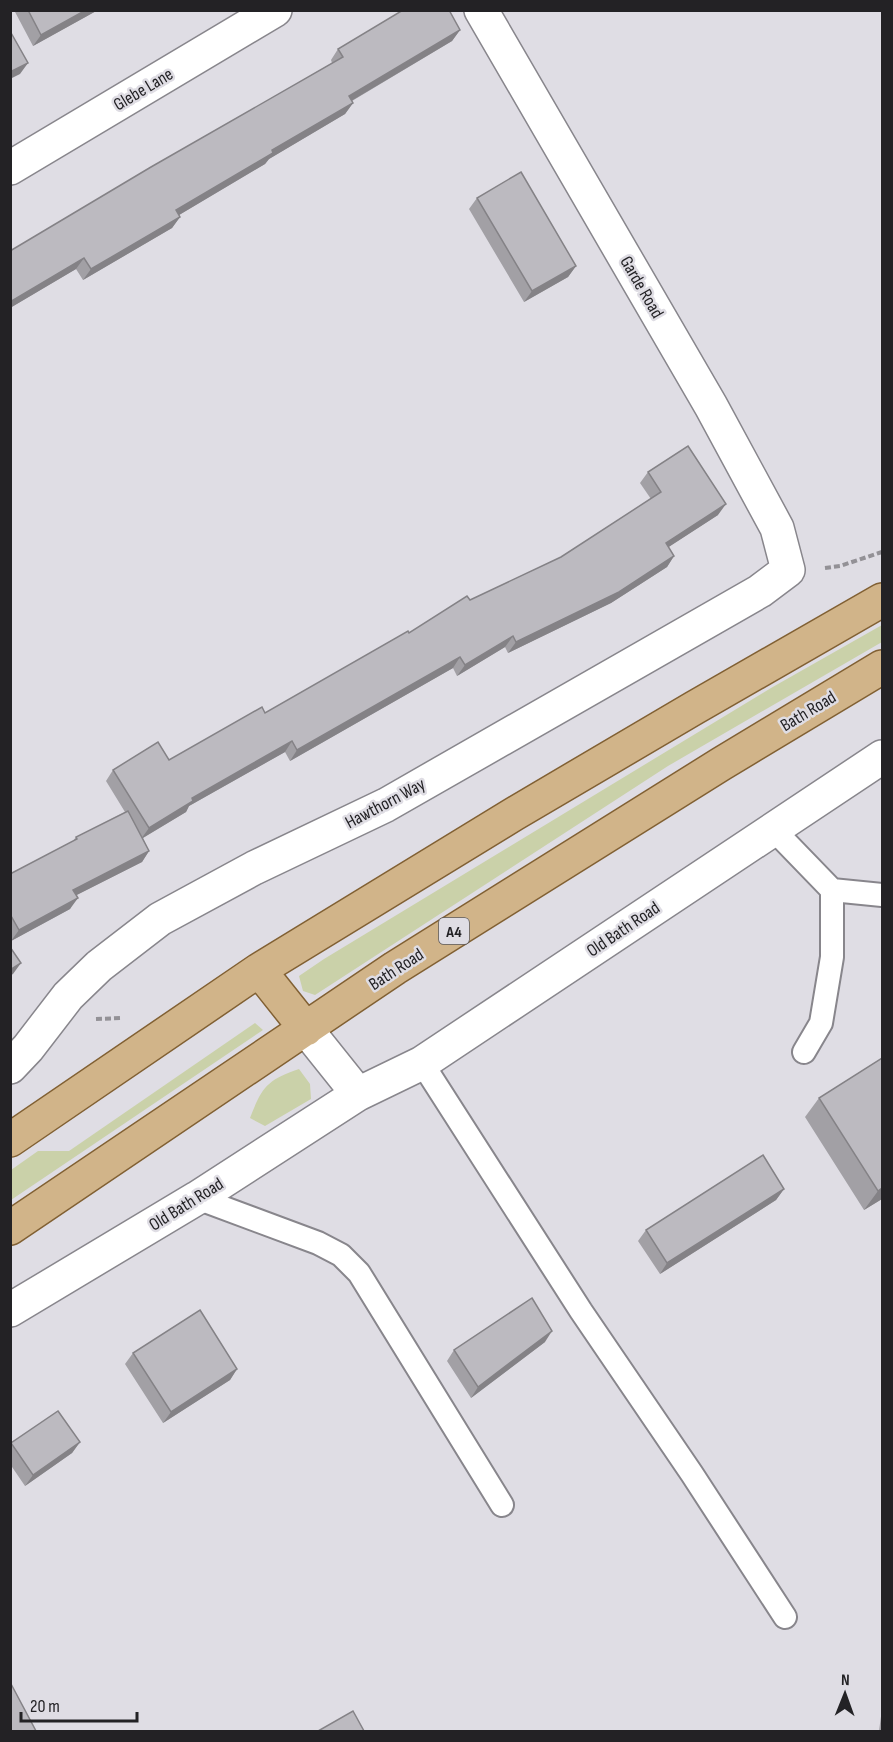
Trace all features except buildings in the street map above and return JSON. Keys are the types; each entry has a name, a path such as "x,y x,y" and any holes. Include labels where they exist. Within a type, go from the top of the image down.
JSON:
{"main road":[{"path":"10,1140 259,970 524,808 882,600"},
{"name":"Bath Road","path":"10,1228 395,968 721,764 882,667"},
{"path":"259,970 306,1029"}],"street":[{"name":"Glebe Lane","path":"10,168 275,10"},
{"name":"Garde Road","path":"481,10 711,406 777,528 788,570"},
{"name":"Hawthorn Way","path":"10,1067 28,1048 68,996 99,966 160,919 254,868 386,805 760,591 788,570"},
{"name":"Old Bath Road","path":"10,1310 197,1198 358,1094 422,1063 882,757"},
{"path":"306,1029 358,1094"}],"lane":[{"path":"773,829 832,890 882,896"},
{"path":"804,1052 821,1023 825,1001 832,957 832,890"},
{"path":"422,1063 581,1311 692,1474 784,1617"},
{"path":"197,1198 318,1243 341,1255 359,1273 502,1505"}],"path":[{"path":"840,566 882,552"}],"green space":[{"path":"882,625 882,642 668,766 315,995 303,991 299,976 324,959 771,688"},
{"path":"255,1023 263,1030 11,1200 11,1170 38,1151 69,1151"},
{"path":"299,1069 310,1084 311,1099 265,1126 250,1118 258,1099 267,1086 280,1077"}]}
